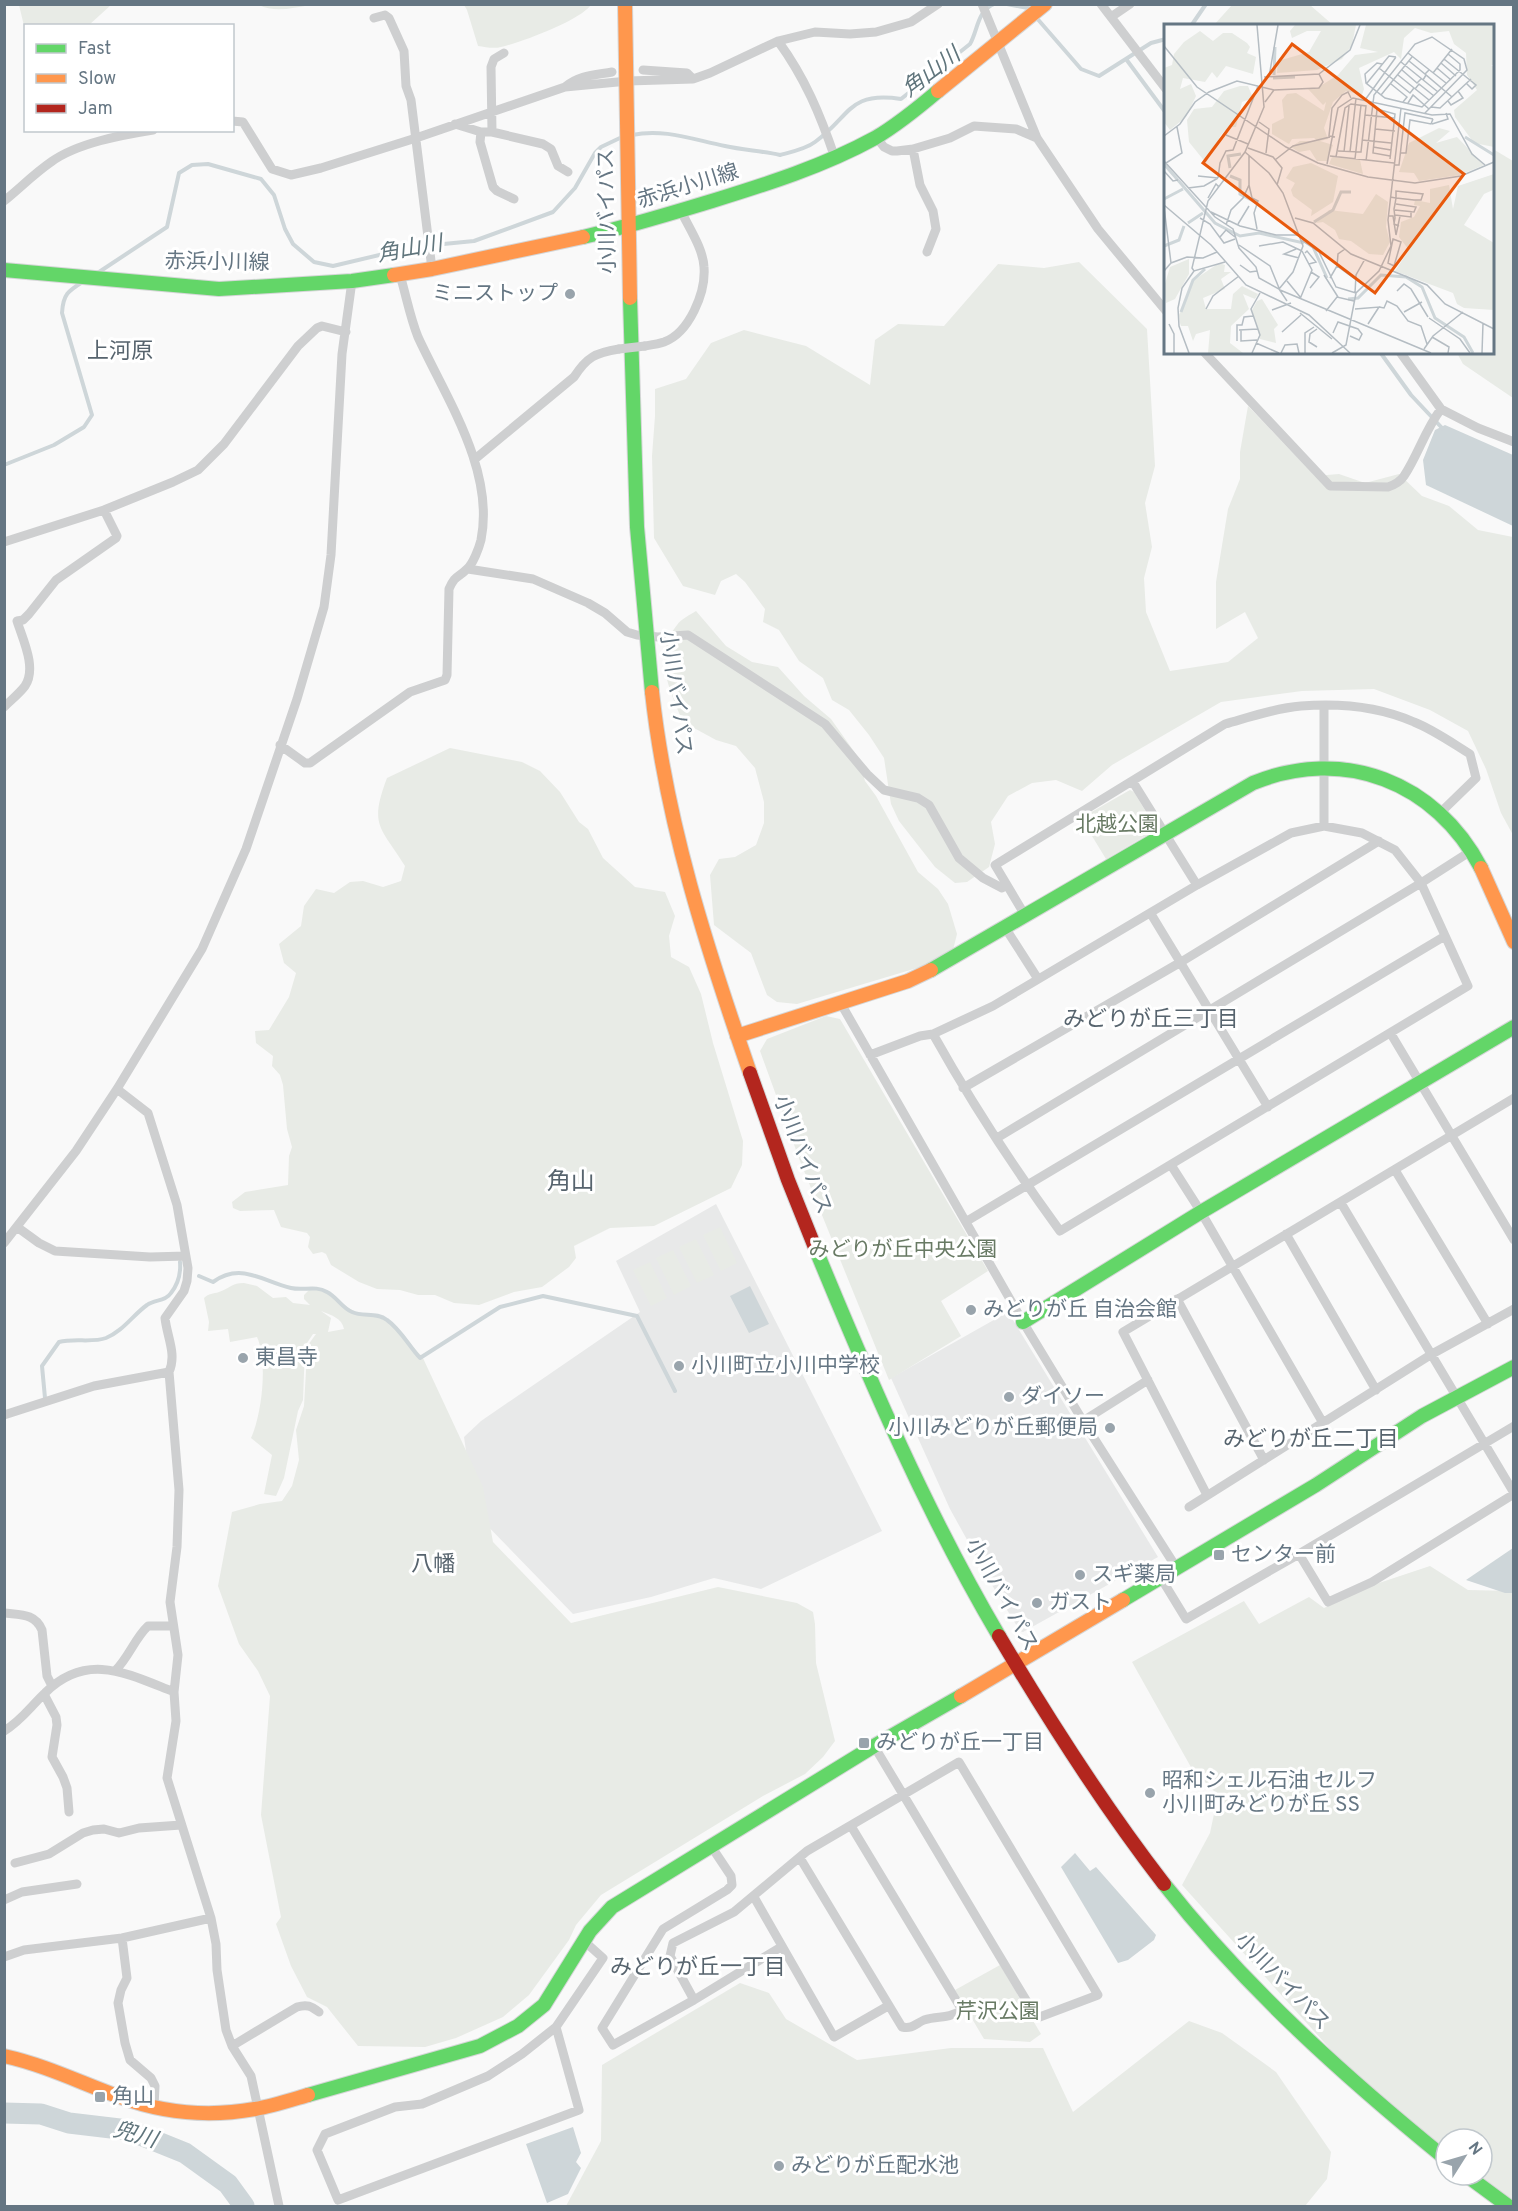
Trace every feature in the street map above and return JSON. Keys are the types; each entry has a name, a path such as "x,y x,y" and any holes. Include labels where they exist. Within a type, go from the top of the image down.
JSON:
{"main road":[{"name":"小川バイパス","path":"625,4 636,516 645,636 654,708 684,863 708,948 759,1105 852,1339 938,1522 1015,1665 1094,1790 1142,1856 1189,1914 1238,1968 1364,2092 1434,2149"},
{"name":"赤浜小川線","path":"4,270 219,289 351,281 400,274 431,263 628,227 749,190 835,158 876,137 910,114 1000,43 1045,4"},
{"path":"737,1036 908,981 968,952 1253,783 1281,772 1325,767 1367,771 1416,794 1440,813 1471,851 1513,941"},
{"path":"1023,1322 1201,1212 1514,1028"},
{"path":"4,2056 42,2066 123,2099 154,2107 201,2114 258,2109 480,2046 518,2026 544,2005 590,1931 612,1907 874,1746 1015,1665 1316,1485 1422,1416 1514,1366"},
{"path":"1482,2187 1508,2206"}],"street":[{"path":"234,121 243,122 272,169 291,175 321,168 416,138 565,87 628,81 693,79 752,54 778,40 815,32 850,34 876,32 911,22 938,4"},
{"path":"982,4 1000,43 1037,138 1098,229 1164,310"},
{"path":"1101,4 1164,86"},
{"path":"1111,17 1130,4"},
{"path":"374,18 385,15 389,18 404,51 406,86 411,100 431,263"},
{"path":"778,40 798,68 810,91 835,158"},
{"path":"492,132 491,67 494,59 504,53"},
{"path":"643,70 687,73 693,79"},
{"path":"565,87 581,77 612,72"},
{"path":"455,124 481,132 492,132 543,144 551,149 558,166 568,172"},
{"path":"876,137 884,147 892,151 913,149 950,138 974,126 1016,129 1037,138"},
{"path":"4,201 52,161 70,151 101,141 144,132"},
{"path":"481,132 480,142 494,187 497,191 514,199"},
{"path":"913,149 920,185 933,211 936,230 927,252"},
{"path":"475,459 573,377 584,362 592,356 664,342 681,330 701,294 705,268 702,256 681,211"},
{"path":"280,745 305,763 310,763 410,692 445,680 448,654 449,589 454,578 468,569 481,542 480,479 475,459 417,334 400,274"},
{"path":"6,1239 76,1151 117,1089 211,931 246,849 300,689 324,607 332,555 342,354 351,281"},
{"path":"4,542 104,510 198,470 224,444 297,346 322,326 346,332"},
{"path":"1206,354 1330,486 1388,488 1395,485 1403,478 1428,426 1441,409"},
{"path":"1401,354 1441,409 1478,428 1514,442"},
{"path":"4,707 24,687 30,672 17,621 29,614 56,580 116,537 104,510"},
{"path":"468,569 533,579 588,603 627,632 645,636 688,635 825,724 867,774 884,790 918,798 929,805 959,858 982,878 1002,888 1007,885"},
{"path":"1026,918 995,865 1225,724 1300,706 1386,711 1416,723 1470,754 1476,778 1440,813"},
{"path":"1324,706 1324,826"},
{"path":"1133,782 1197,885"},
{"path":"870,1054 920,1036 933,1034 993,1006 1197,885 1291,833 1324,826 1362,833 1395,850 1421,883 1468,986 1060,1231 963,1088 933,1034"},
{"path":"963,1088 1181,962 1379,841"},
{"path":"997,1138 1471,851"},
{"path":"1151,914 1268,1107"},
{"path":"1006,929 1038,979"},
{"path":"967,1221 1445,936"},
{"path":"840,1002 1023,1322 1176,1567"},
{"path":"1391,1034 1514,1240"},
{"path":"117,1089 148,1113 154,1127 177,1205 186,1256 187,1281 184,1292 165,1318 173,1353 173,1363 169,1372 179,1490 177,1546 170,1602 178,1655 174,1692 176,1721 167,1778 211,1918 224,2021 232,2046 251,2076 279,2206"},
{"path":"1207,1496 1123,1332 1514,1098"},
{"path":"1171,1165 1201,1212 1323,1423"},
{"path":"1395,1170 1488,1324"},
{"path":"1299,1554 1328,1602 1372,1582 1514,1494 1341,1203"},
{"path":"17,1227 55,1251 150,1257 186,1256"},
{"path":"1286,1234 1376,1390"},
{"path":"1177,1299 1264,1460"},
{"path":"1189,1507 1432,1354 1514,1309"},
{"path":"4,1415 94,1386 169,1372"},
{"path":"1083,1421 1148,1380"},
{"path":"1161,1578 1186,1619 1514,1426"},
{"path":"4,1613 30,1616 39,1623 42,1630 47,1676 52,1686"},
{"path":"116,1671 129,1656 142,1632 148,1626 172,1626"},
{"path":"4,1731 18,1722 52,1686 79,1670 94,1668 116,1671 174,1692"},
{"path":"44,1694 56,1717 52,1757 67,1788 69,1812"},
{"path":"694,2000 670,1956 673,1943 721,1920 754,1897 807,1851 851,1826 904,1795 960,1762 1098,1995 1037,2018 904,1795 874,1746"},
{"path":"15,1863 50,1854 83,1833 93,1830 104,1829 119,1833 139,1828 181,1825"},
{"path":"800,1858 902,2027 910,2029 925,2020 951,2017 962,2010 851,1826"},
{"path":"711,1846 731,1876 732,1885 663,1929 602,2028 614,2045 781,1947"},
{"path":"4,1900 22,1892 77,1884"},
{"path":"754,1897 834,2037 888,2006"},
{"path":"4,1957 42,1946 122,1938 211,1918"},
{"path":"122,1938 127,1978 118,2003 125,2043 130,2060 151,2078 155,2086 154,2107"},
{"path":"556,2027 579,2110 338,2200 317,2150 325,2134 395,2107 423,2104 488,2076 522,2054 556,2027 603,1958 584,1941"},
{"path":"232,2046 297,2007 312,2006 319,2012"}],"shaded area":[{"path":"1445,425 1513,455 1513,526 1426,485 1423,460 1435,430"},
{"name":"小川町立小川中学校","path":"716,1204 882,1531 761,1589 714,1578 651,1597 573,1614 475,1513 464,1437 481,1421 640,1312 616,1261"},
{"path":"750,1286 769,1324 749,1333 730,1296"},
{"path":"1008,1312 1158,1557 1023,1632 1020,1631 996,1592 950,1509 891,1378"},
{"path":"1513,1548 1513,1593 1505,1593 1466,1580"},
{"path":"1075,1853 1090,1871 1096,1867 1156,1935 1154,1940 1128,1960 1118,1963 1061,1867"},
{"path":"573,2127 581,2153 576,2162 581,2168 568,2194 547,2203 526,2144"}],"green space":[{"path":"19,4 111,5 90,24 24,26"},
{"path":"259,5 310,5 277,9"},
{"path":"464,5 591,5 575,18 549,30 522,41 495,48 478,46"},
{"path":"1232,5 1310,5 1332,24 1215,24"},
{"path":"1494,150 1513,161 1513,398 1463,364 1458,354 1494,354"},
{"path":"1079,262 1147,329 1155,466 1145,503 1152,547 1144,578 1146,612 1170,671 1228,662 1258,638 1245,612 1216,629 1216,582 1228,509 1240,479 1240,452 1248,406 1315,476 1339,474 1365,483 1399,474 1422,496 1449,506 1478,530 1513,537 1513,835 1501,813 1486,769 1468,731 1430,710 1374,689 1302,691 1221,702 1112,765 1082,791 1056,780 1032,783 1008,796 991,822 995,844 989,867 967,882 955,883 935,867 899,821 891,804 884,758 869,735 849,710 832,700 823,678 799,661 779,630 763,622 765,609 745,582 736,574 721,581 715,595 683,586 654,538 652,456 655,389 686,379 711,343 744,330 806,346 870,385 875,340 898,324 944,326 998,264 1044,268"},
{"path":"696,611 726,646 752,662 778,667 804,696 831,719 858,757 865,781 876,796 918,872 938,889 948,904 957,934 952,954 927,965 797,1004 777,1002 767,995 751,953 714,925 710,875 719,859 735,857 756,845 764,823 764,802 755,768 736,746 716,740 683,722 673,698 664,661 666,649 679,623"},
{"path":"450,748 522,762 540,771 560,792 579,822 588,829 603,858 635,887 665,892 675,916 669,936 671,957 689,967 701,994 713,1043 743,1141 742,1165 731,1188 654,1226 610,1228 574,1246 576,1258 569,1267 542,1287 514,1292 479,1305 454,1303 435,1295 377,1289 359,1282 331,1265 326,1254 322,1252 313,1254 308,1247 310,1237 307,1233 281,1227 274,1210 240,1211 233,1208 232,1202 245,1192 288,1185 289,1156 292,1147 287,1129 283,1085 280,1075 272,1066 273,1056 256,1043 255,1031 269,1030 289,997 296,973 284,963 279,944 301,926 304,906 316,889 334,893 350,882 363,881 383,887 401,881 405,866 384,833 378,816 387,778"},
{"name":"北越公園","path":"1130,790 1134,792 1154,825 1152,832 1106,859 1081,818"},
{"name":"みどりが丘中央公園","path":"826,1016 840,1019 988,1271 941,1301 961,1336 889,1380 800,1161 760,1051 767,1039"},
{"path":"720,1227 737,1263 721,1271 703,1235"},
{"path":"696,1239 714,1275 697,1283 679,1247"},
{"path":"673,1250 691,1286 674,1295 656,1258"},
{"path":"650,1262 667,1298 651,1306 633,1270"},
{"path":"240,1283 257,1286 273,1298 286,1297 293,1303 310,1305 304,1299 304,1295 310,1289 328,1292 352,1310 386,1320 398,1328 422,1356 483,1487 493,1542 571,1623 718,1587 797,1603 813,1612 816,1663 835,1741 823,1757 805,1774 763,1796 601,1895 576,1925 569,1940 529,1995 503,2017 456,2038 425,2047 358,2046 327,2007 307,1997 291,1966 276,1924 281,1917 261,1815 270,1696 258,1671 239,1644 218,1586 232,1512 282,1501 292,1486 299,1460 296,1430 304,1406 308,1345 316,1334 313,1334 305,1346 303,1400 298,1411 284,1478 276,1496 264,1494 272,1455 251,1438 261,1402 263,1373 257,1337 230,1342 228,1329 208,1331 209,1322 204,1298","holes":["321,1311 338,1320 344,1329 328,1332 331,1318"]},
{"path":"1430,1566 1468,1590 1513,1591 1513,2200 1493,2187 1494,2127 1434,2127 1434,2141 1341,2061 1182,1885 1210,1833 1218,1795 1192,1769 1132,1662 1244,1601 1259,1624 1309,1597 1324,1608 1373,1585"},
{"name":"芹沢公園","path":"1000,1965 1041,2034 1030,2042 984,2039 955,1990"},
{"path":"740,1983 769,1993 786,2019 857,2060 951,2048 1043,2048 1073,2112 1189,2021 1222,2033 1276,2072 1331,2152 1327,2179 1305,2206 566,2206 601,2141 602,2065"}],"waterway":[{"name":"角山川","path":"632,135 667,134 780,155 803,148 815,142 860,102 884,97 901,99 970,44 981,16 988,7 994,4"},
{"name":"角山川","path":"1007,4 1028,8 1081,69 1099,76 1151,43 1164,40"},
{"path":"1192,24 1206,4"},
{"path":"1126,59 1164,110"},
{"name":"角山川","path":"96,274 167,227 179,173 192,165 208,164 261,179 274,195 285,229 293,244 314,262 333,266 413,247 474,241 553,212 575,188 595,153 601,147 622,137"},
{"name":"角山川","path":"4,465 54,445 84,427 92,415 62,313 67,294 84,281"},
{"path":"1381,354 1411,395 1443,429"},
{"name":"角山川","path":"4,662 4,686"},
{"path":"45,1398 42,1366 59,1342 101,1339 112,1335 147,1305 169,1296 176,1286 180,1262"},
{"path":"199,1276 213,1282 223,1276 242,1273 291,1288 323,1290 352,1312 379,1316 387,1320 420,1358 500,1307 543,1296 637,1316 675,1391"},
{"name":"兜川","path":"4,2113 41,2114 69,2123 128,2130 185,2153 228,2184 244,2206"}],"traffic: fast":[{"path":"583,237 712,201 816,166 875,138 938,91"},
{"path":"4,270 219,289 352,281 394,275"},
{"path":"630,298 637,527 652,692"},
{"path":"931,970 1253,783 1287,773 1321,769 1353,771 1384,779 1413,794 1439,813 1462,838 1481,868"},
{"path":"1023,1322 1201,1212 1514,1027"},
{"path":"816,1250 879,1398 924,1495 999,1636"},
{"path":"1123,1600 1316,1485 1422,1416 1514,1367"},
{"path":"308,2095 480,2046 518,2026 544,2005 590,1931 612,1907 874,1746 961,1696"},
{"path":"1164,1884 1195,1922 1262,1995 1370,2096 1434,2149"},
{"path":"1482,2187 1508,2206"}],"traffic: slow":[{"path":"625,4 630,298"},
{"path":"938,91 1045,4"},
{"path":"394,275 583,237"},
{"path":"652,692 667,789 690,885 750,1073"},
{"path":"1481,868 1514,942"},
{"path":"737,1036 908,981 931,970"},
{"path":"961,1696 1123,1600"},
{"path":"4,2056 48,2069 136,2102 170,2110 221,2113 268,2106 308,2095"}],"traffic: jam":[{"path":"750,1073 816,1250"},
{"path":"999,1636 1078,1763 1164,1884"}],"place":[{"name":"ミニストップ","path":"570,294"},
{"name":"みどりが丘 自治会館","path":"971,1310"},
{"name":"東昌寺","path":"243,1358"},
{"name":"小川町立小川中学校","path":"679,1366"},
{"name":"ダイソー","path":"1009,1397"},
{"name":"小川みどりが丘郵便局","path":"1110,1428"},
{"name":"センター前","path":"1219,1555"},
{"name":"スギ薬局","path":"1080,1575"},
{"name":"ガスト","path":"1037,1603"},
{"name":"みどりが丘一丁目","path":"864,1743"},
{"name":"昭和シェル石油 セルフ 小川町みどりが丘 SS","path":"1150,1793"},
{"name":"角山","path":"100,2097"},
{"name":"みどりが丘配水池","path":"779,2166"}],"district":[{"name":"上河原","path":"120,352"},
{"name":"みどりが丘三丁目","path":"1151,1020"},
{"name":"角山","path":"571,1183"},
{"name":"みどりが丘二丁目","path":"1311,1440"},
{"name":"八幡","path":"433,1565"},
{"name":"みどりが丘一丁目","path":"698,1968"}]}
